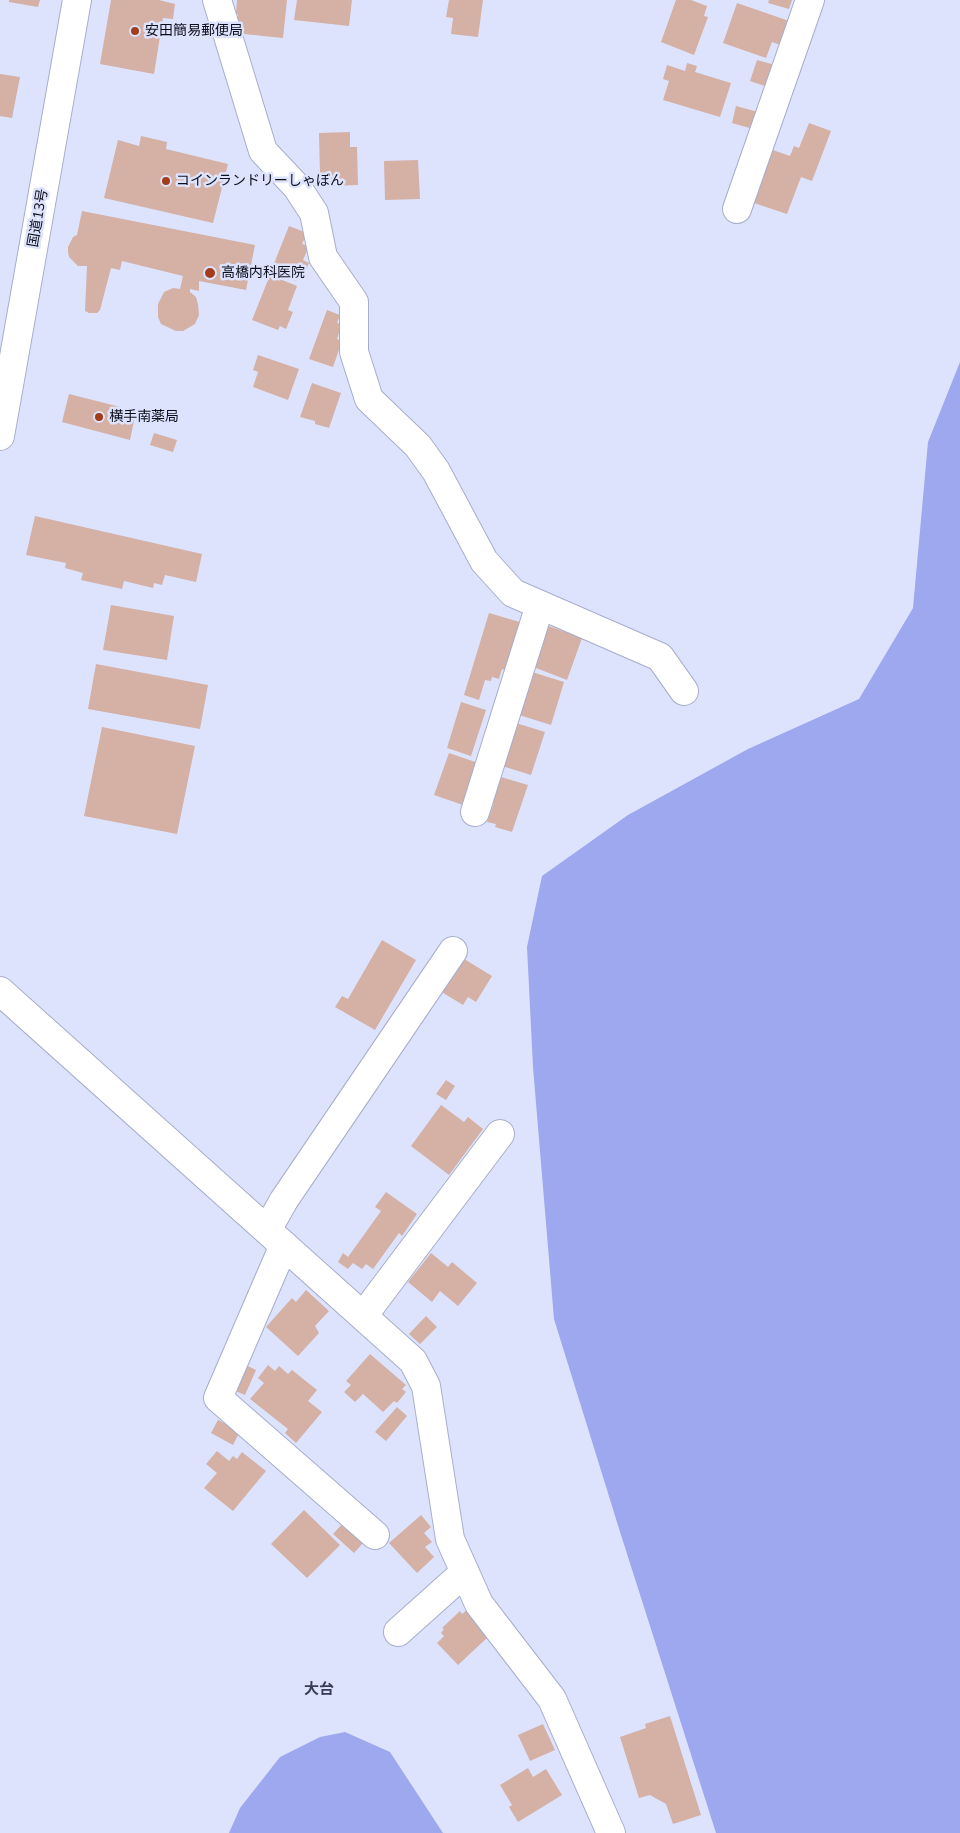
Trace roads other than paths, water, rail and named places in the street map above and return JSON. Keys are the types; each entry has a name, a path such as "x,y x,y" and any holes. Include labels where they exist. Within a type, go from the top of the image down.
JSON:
{"main road":[{"name":"国道13号","path":"0,436 77,0"},
{"path":"217,0 263,151 297,187 314,213 323,257 354,302 354,352 369,399 418,446 436,471 484,561 514,593 660,657 684,691"},
{"path":"737,209 810,0"},
{"path":"475,812 540,604"},
{"path":"375,1535 218,1398 275,1238 284,1200 453,952"},
{"path":"0,991 413,1361 426,1386 450,1539 479,1604 552,1699 611,1833"},
{"path":"363,1316 500,1134"},
{"path":"398,1632 465,1572"}],"place":[{"name":"安田簡易郵便局","path":"135,31"},
{"name":"コインランドリーしゃぼん","path":"166,181"},
{"name":"高橋内科医院","path":"210,273"},
{"name":"横手南薬局","path":"99,417"}],"district":[{"name":"大台","path":"319,1689"}]}
